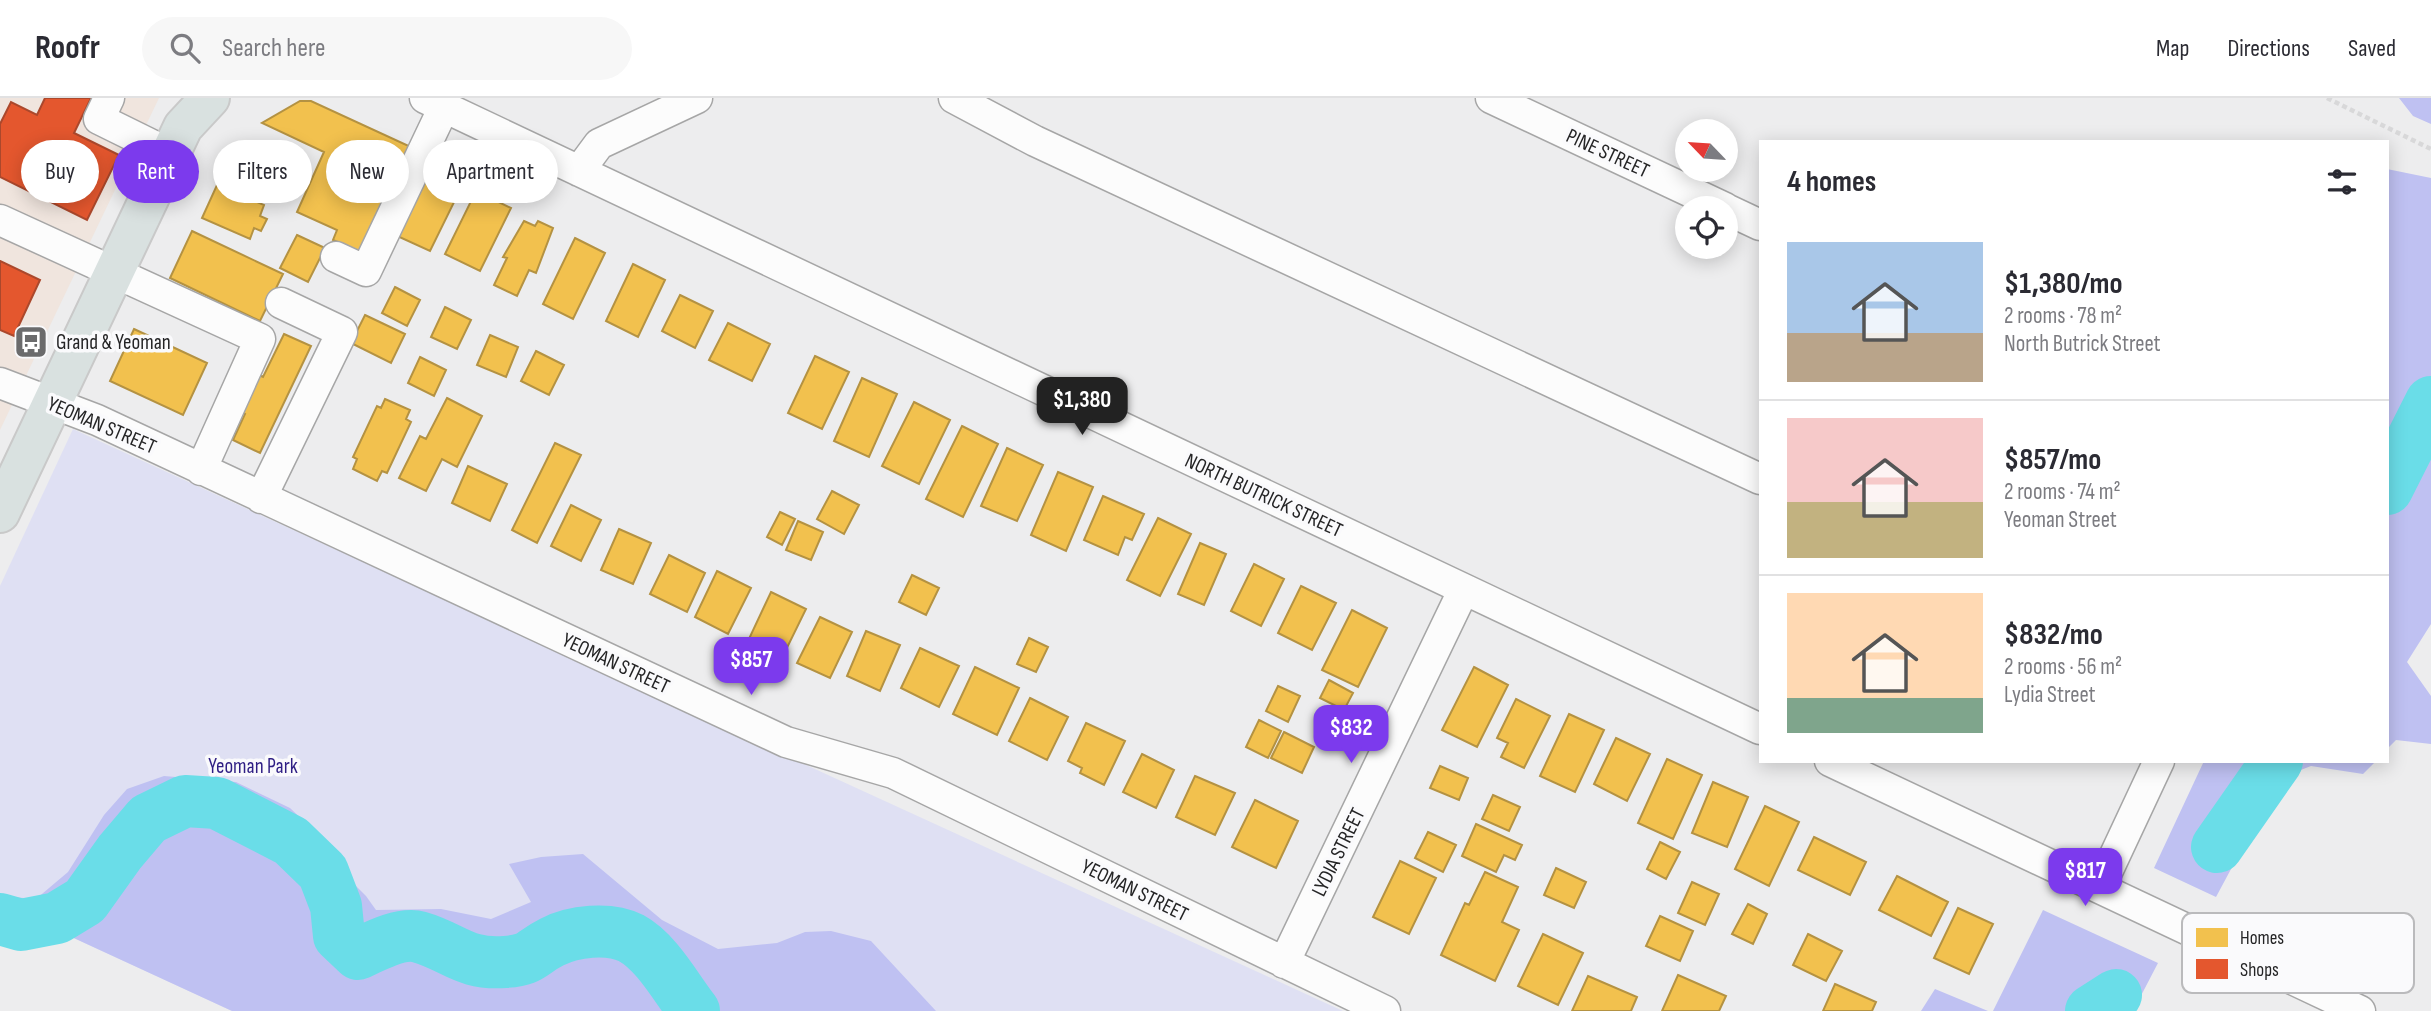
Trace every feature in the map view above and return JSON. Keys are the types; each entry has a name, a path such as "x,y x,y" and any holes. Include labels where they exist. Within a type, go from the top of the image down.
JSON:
{"main road":[{"path":"177,140 183,127 210,98"},
{"path":"0,513 147,203"}],"street":[{"path":"109,98 99,119 142,140"},
{"path":"579,171 598,144 697,98"},
{"path":"954,98 1035,141 1759,479"},
{"name":"PINE STREET","path":"1491,98 1699,196"},
{"path":"336,257 366,271 434,102"},
{"name":"NORTH BUTRICK STREET","path":"434,102 1759,729"},
{"name":"PINE STREET","path":"1738,214 1759,225"},
{"path":"0,220 260,339 201,470"},
{"path":"261,498 342,332 281,303"},
{"name":"YEOMAN STREET","path":"0,383 97,420 786,742 893,773 1385,1011"},
{"name":"LYDIA STREET","path":"1284,962 1464,589"},
{"path":"1833,763 2182,926"},
{"path":"2100,887 2158,763"},
{"path":"2322,993 2360,1011"}],"path":[{"path":"2327,98 2431,149"}],"shaded area":[{"path":"0,98 159,98 139,140 113,140 113,194 0,430"},
{"path":"2399,98 2431,98 2431,124 2413,116"},
{"path":"2389,169 2431,178 2431,624 2407,662 2431,696 2431,744 2396,740 2389,747"},
{"path":"2203,763 2374,763 2363,774 2311,766 2280,778 2216,897 2154,868"},
{"path":"164,776 236,782 290,808 312,829 338,868 376,910 441,909 491,919 531,902 509,864 541,857 583,854 662,920 718,949 777,943 805,932 831,931 871,941 936,1011 232,1011 0,904 0,896 36,899 68,872 104,815 127,789"},
{"path":"2043,910 2158,963 2133,1011 1993,1011"},
{"path":"1935,989 1988,1011 1921,1011"}],"green space":[{"name":"Yeoman Park","path":"73,429 1343,1011 232,1011 0,904 0,586"}],"building: Homes":[{"path":"300,101 311,101 396,140 326,140 326,203 388,203 365,254 333,240 337,230 297,212 301,203 312,203 312,179 324,152 312,146 312,140 298,140 262,123"},
{"path":"423,177 423,203 454,203 430,251 395,235"},
{"path":"213,194 213,203 264,205 260,216 267,219 261,231 254,228 250,239 202,218"},
{"path":"470,203 501,203 511,208 480,271 445,254"},
{"path":"524,221 535,226 538,221 553,228 536,273 529,270 517,296 494,285 507,258 503,257"},
{"path":"192,231 283,274 260,321 170,278"},
{"path":"297,235 325,248 308,282 280,268"},
{"path":"575,238 605,253 573,319 543,304"},
{"path":"633,264 665,280 638,337 606,321"},
{"path":"395,287 420,300 407,326 382,313"},
{"path":"680,295 713,311 695,348 662,331"},
{"path":"445,307 471,320 457,349 431,337"},
{"path":"365,315 405,334 391,363 351,343"},
{"path":"728,323 770,344 752,381 709,360"},
{"path":"134,329 207,363 183,415 110,381"},
{"path":"284,334 311,346 260,453 233,440 245,414 240,411 257,374 263,377"},
{"path":"490,335 518,347 506,377 477,365"},
{"path":"536,351 564,365 549,395 521,381"},
{"path":"815,356 849,372 822,429 788,413"},
{"path":"420,357 446,370 434,396 408,383"},
{"path":"862,378 897,394 869,457 834,441"},
{"path":"447,398 482,416 457,467 442,459 426,491 399,478 420,436 426,439"},
{"path":"385,399 410,410 406,419 411,422 387,473 382,471 377,481 353,469 357,459 353,457 377,406 381,408"},
{"path":"914,402 950,420 919,484 882,466"},
{"path":"962,426 998,444 963,517 926,499"},
{"path":"555,443 581,455 537,543 512,530"},
{"path":"1007,448 1043,465 1017,521 981,506"},
{"path":"468,466 507,484 490,521 452,503"},
{"path":"1058,472 1093,487 1066,551 1031,535"},
{"path":"832,491 859,505 844,534 817,519"},
{"path":"1103,496 1144,514 1132,540 1125,537 1118,555 1084,540"},
{"path":"571,505 601,520 581,561 551,546"},
{"path":"780,512 795,519 782,545 767,537"},
{"path":"1158,518 1191,534 1160,596 1127,580"},
{"path":"798,521 823,532 811,560 786,550"},
{"path":"619,529 651,543 633,584 601,570"},
{"path":"1200,543 1226,554 1204,605 1178,594"},
{"path":"669,555 705,573 687,612 650,594"},
{"path":"1254,564 1284,579 1261,626 1231,611"},
{"path":"717,571 751,588 728,634 695,617"},
{"path":"912,575 939,588 926,615 899,602"},
{"path":"1301,586 1336,603 1312,650 1278,633"},
{"path":"771,592 806,609 782,658 748,641"},
{"path":"1352,610 1387,628 1358,687 1322,670"},
{"path":"820,617 852,632 830,678 797,663"},
{"path":"866,631 900,645 880,691 847,676"},
{"path":"1029,638 1048,647 1036,672 1017,664"},
{"path":"920,648 959,666 939,707 901,688"},
{"path":"975,667 1019,688 997,735 953,714"},
{"path":"1474,667 1508,685 1477,747 1442,730"},
{"path":"1329,680 1353,693 1344,710 1320,698"},
{"path":"1278,686 1300,696 1288,722 1266,711"},
{"path":"1030,698 1068,717 1047,760 1009,741"},
{"path":"1516,699 1550,716 1524,768 1501,757 1508,743 1497,738"},
{"path":"1569,714 1604,730 1575,792 1540,776"},
{"path":"1259,720 1281,731 1268,758 1246,747"},
{"path":"1086,723 1125,741 1104,785 1080,773 1082,768 1068,761"},
{"path":"1284,732 1314,747 1302,773 1271,758"},
{"path":"1616,738 1650,754 1627,801 1594,784"},
{"path":"1142,754 1174,770 1156,808 1123,792"},
{"path":"1667,759 1702,775 1673,839 1638,823"},
{"path":"1440,766 1468,778 1459,800 1430,788"},
{"path":"1195,776 1235,793 1215,835 1176,817"},
{"path":"1713,782 1748,797 1727,847 1692,833"},
{"path":"1493,795 1520,807 1509,831 1482,819"},
{"path":"1255,800 1298,821 1276,868 1232,847"},
{"path":"1765,806 1799,822 1769,886 1735,869"},
{"path":"1476,824 1522,845 1515,860 1504,855 1496,872 1462,856"},
{"path":"1428,832 1456,845 1443,872 1415,858"},
{"path":"1814,837 1866,862 1850,895 1798,870"},
{"path":"1660,842 1680,852 1666,879 1647,869"},
{"path":"1400,861 1436,878 1409,934 1373,917"},
{"path":"1556,868 1586,882 1574,908 1544,895"},
{"path":"1485,872 1518,887 1502,922 1519,930 1495,981 1441,955 1465,903 1469,905"},
{"path":"1897,876 1948,902 1931,936 1879,910"},
{"path":"1692,882 1719,894 1705,925 1678,913"},
{"path":"1748,904 1767,914 1753,944 1732,934"},
{"path":"1958,908 1993,924 1969,974 1934,958"},
{"path":"1660,916 1693,931 1680,961 1646,946"},
{"path":"1543,934 1583,953 1558,1005 1518,986"},
{"path":"1808,934 1842,951 1826,981 1793,965"},
{"path":"1678,975 1726,996 1719,1011 1662,1011"},
{"path":"1588,976 1637,997 1631,1011 1572,1011"},
{"path":"1835,984 1876,1002 1872,1011 1823,1011"}],"building: Shops":[{"path":"45,98 91,98 74,133 88,140 21,140 21,187 0,177 0,124 11,102 37,115"},
{"path":"99,145 113,152 113,167 99,196"},
{"path":"53,203 95,203 87,220"},
{"path":"0,261 40,280 14,336 0,330"}],"waterway":[{"path":"2389,485 2431,402"},
{"path":"2217,847 2276,763"},
{"path":"0,919 21,925 57,918 85,901 148,819 185,801 217,803 291,841 323,872 336,906 339,936 358,954 387,941 412,936 479,961 505,962 526,958 552,942 570,935 612,932 631,938 649,952 694,1011"},
{"path":"2091,1011 2116,995"}],"place":[{"name":"Grand & Yeoman","path":"31,342"}]}
